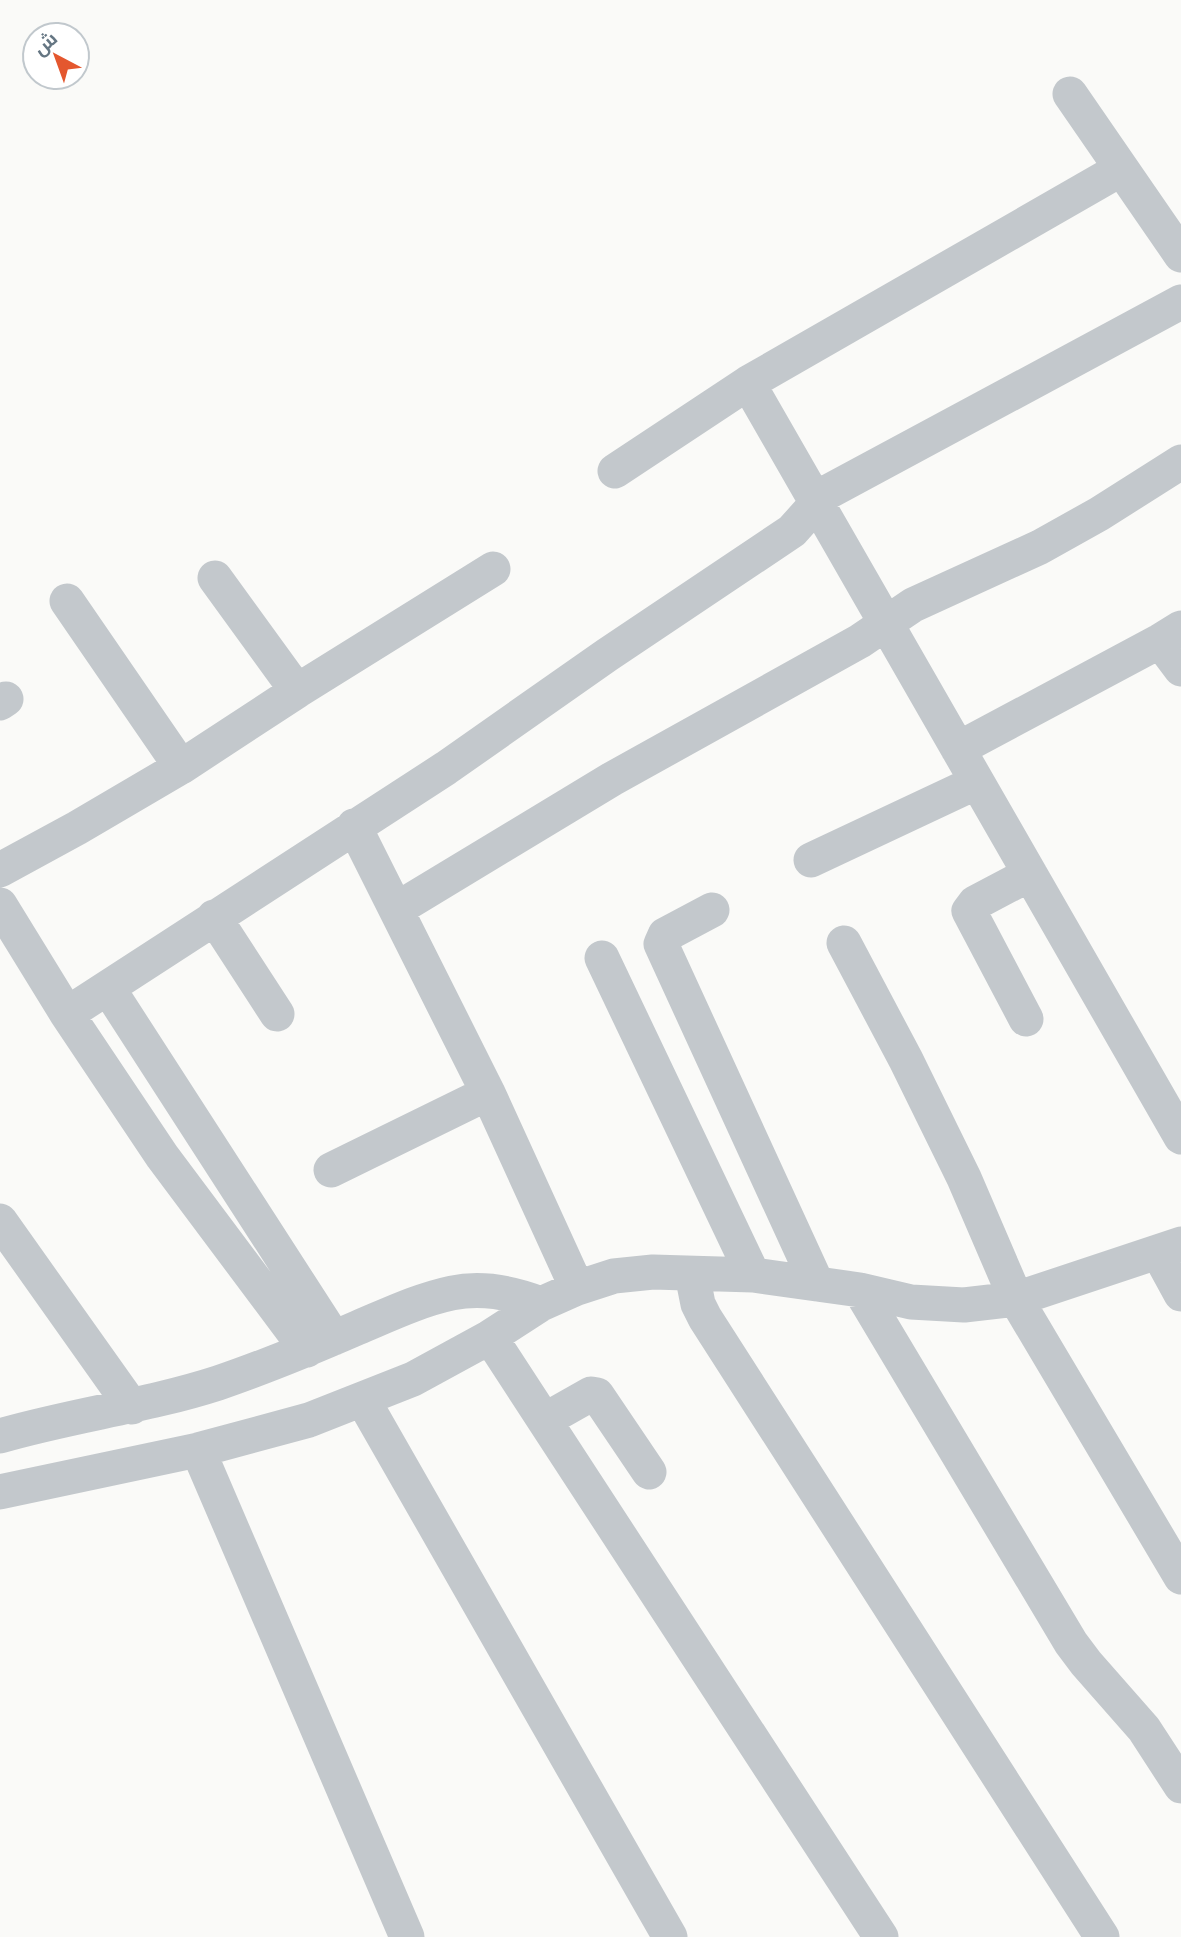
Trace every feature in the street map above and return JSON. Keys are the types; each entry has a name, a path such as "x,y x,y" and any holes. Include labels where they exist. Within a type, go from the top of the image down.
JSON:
{"street":[{"path":"1070,94 1181,255"},
{"path":"615,471 748,383 1121,169"},
{"path":"67,1014 446,768 607,655 792,531 826,494 1181,302"},
{"path":"748,383 1181,1137"},
{"path":"397,909 612,779 860,641 913,605 1040,547 1181,462"},
{"path":"0,870 181,767 493,569"},
{"path":"215,578 297,691"},
{"path":"67,601 181,767"},
{"path":"958,749 1171,634 1181,669"},
{"path":"811,860 977,782"},
{"path":"354,826 488,1093 576,1287"},
{"path":"1026,1019 970,911 975,903 1030,874"},
{"path":"0,905 67,1014 162,1156 320,1344"},
{"path":"712,910 665,935 662,944 817,1284"},
{"path":"214,917 277,1014"},
{"path":"844,943 918,1083 964,1178 1016,1299 1181,1577"},
{"path":"602,958 753,1275"},
{"path":"107,988 320,1344"},
{"path":"331,1170 488,1093"},
{"path":"0,1221 132,1407"},
{"path":"0,1492 198,1450 297,1424 413,1379 490,1337 541,1304 576,1287 614,1276 653,1272 753,1275 860,1290 911,1302 964,1305 1016,1299 1170,1248 1181,1294"},
{"path":"692,1274 698,1304 708,1325 1101,1937"},
{"path":"0,1436 132,1407 217,1383 422,1301 455,1293 489,1290 522,1296 541,1304"},
{"path":"860,1290 1071,1643 1144,1729 1181,1786"},
{"path":"490,1337 881,1937"},
{"path":"545,1420 591,1394 597,1395 649,1472"},
{"path":"363,1400 670,1937"},
{"path":"198,1450 407,1937"}]}
